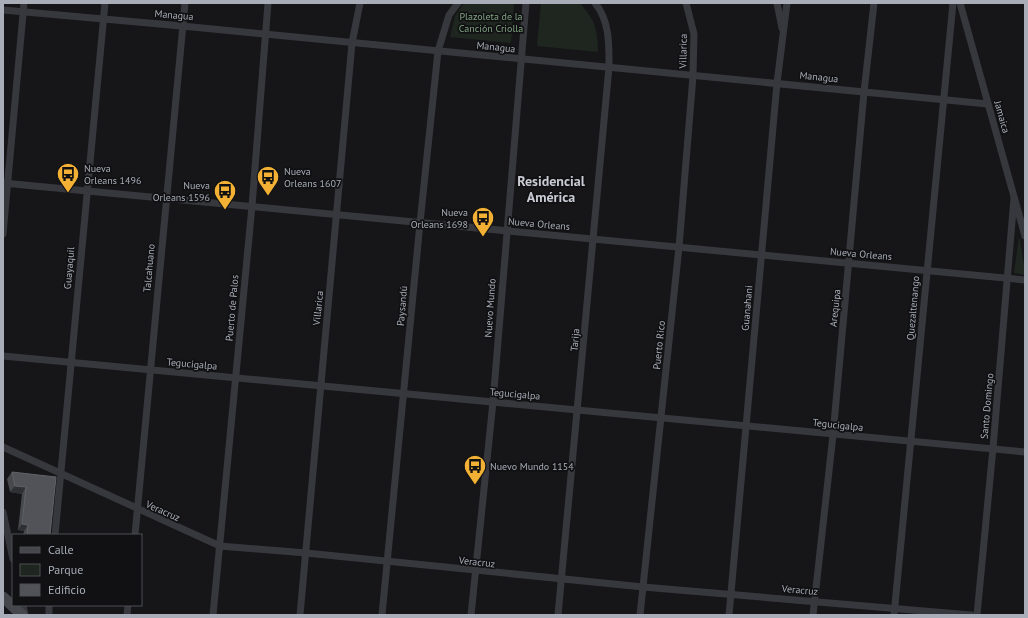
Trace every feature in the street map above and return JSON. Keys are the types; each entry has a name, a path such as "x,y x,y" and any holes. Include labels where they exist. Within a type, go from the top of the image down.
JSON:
{"main road":[{"path":"3,597 12,606"},
{"path":"12,606 22,615"}],"street":[{"path":"3,234 5,183 24,3"},
{"name":"Guayaquil","path":"55,534 86,191 105,3"},
{"name":"Talcahuano","path":"135,534 165,198 185,3"},
{"name":"Puerto de Palos","path":"213,615 252,206 268,3"},
{"name":"Villarica","path":"300,615 320,385 338,215 352,43 360,3"},
{"name":"Paysandú","path":"382,615 438,51 449,15 458,3"},
{"name":"Nuevo Mundo","path":"471,615 493,402 506,230 526,3"},
{"path":"596,3 605,22 609,40 609,66"},
{"name":"Villarica","path":"686,3 694,34 693,76"},
{"path":"777,3 783,37"},
{"name":"Guanahani","path":"729,615 777,82 787,3"},
{"name":"Arequipa","path":"813,615 833,435 850,263 864,92 874,3"},
{"name":"Quezaltenango","path":"895,612 926,270 953,3"},
{"name":"Jamaica","path":"960,3 1025,236"},
{"name":"Managua","path":"3,10 103,18 352,43 609,66 693,76 777,82 988,104"},
{"name":"Tarija","path":"558,615 609,66"},
{"name":"Puerto Rico","path":"640,615 679,247 693,76"},
{"name":"Nueva Orleans","path":"5,183 1025,280"},
{"name":"Santo Domingo","path":"977,615 1014,198"},
{"name":"Tegucigalpa","path":"3,356 1025,452"},
{"name":"Veracruz","path":"3,447 137,510 220,546 306,553 475,572 814,602 895,612 971,615"},
{"path":"3,512 12,554"}],"green space":[{"name":"Plazoleta de la Canción Criolla","path":"464,3 514,3 511,43 450,37 455,16"},
{"path":"541,3 580,3 595,26 598,52 537,46"},
{"path":"1019,236 1025,270 1025,275 1014,273"}],"building":[{"path":"12,472 56,477 50,534 27,534 28,525 22,524 26,487 15,486"}],"place":[{"name":"Nueva Orleans 1496","path":"68,194"},
{"name":"Nueva Orleans 1607","path":"268,196"},
{"name":"Nueva Orleans 1596","path":"225,210"},
{"name":"Nueva Orleans 1698","path":"483,238"},
{"name":"Nuevo Mundo 1154","path":"475,486"}],"district":[{"name":"Residencial América","path":"551,190"}]}
